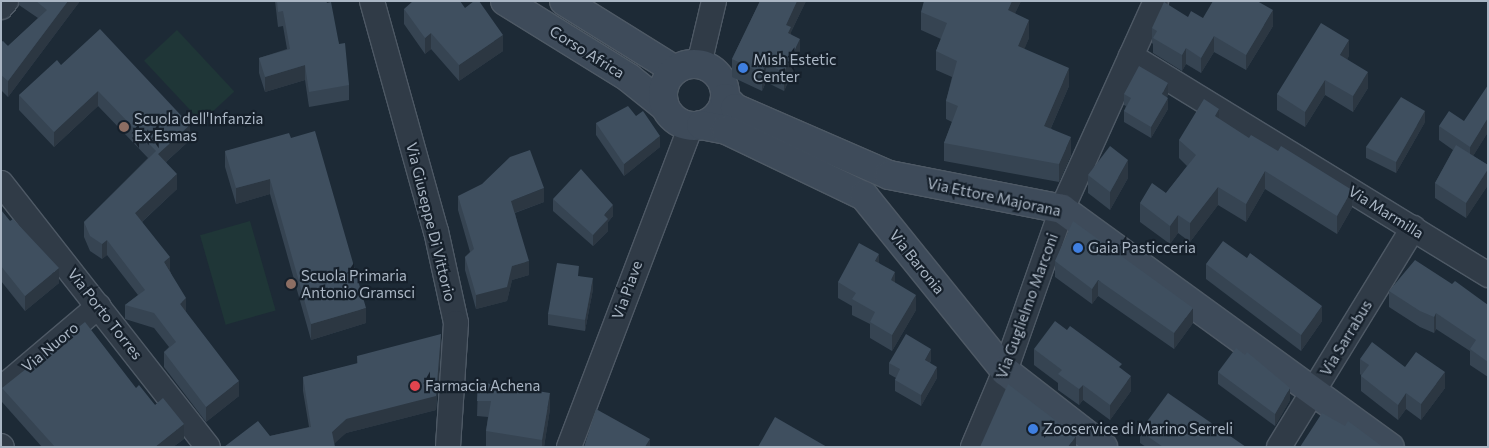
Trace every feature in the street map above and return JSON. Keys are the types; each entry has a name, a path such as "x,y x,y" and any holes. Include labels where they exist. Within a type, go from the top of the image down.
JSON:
{"street":[{"path":"1,7 6,1"},
{"name":"Via Giuseppe Di Vittorio","path":"372,1 436,231 456,323 448,447"},
{"name":"Corso Africa","path":"505,1 629,78 684,123"},
{"name":"Corso Africa","path":"564,1 694,64"},
{"path":"694,64 723,83 725,98 717,116 684,123 663,90 694,64 714,1"},
{"name":"Via Guglielmo Marconi","path":"973,447 1006,371 1062,210 1156,1"},
{"name":"Via Marmilla","path":"1131,56 1488,275"},
{"name":"Via Ettore Majorana","path":"725,98 735,108 889,175 1062,210 1390,447"},
{"name":"Via Baronia","path":"684,123 726,130 864,196 1006,371 1103,447"},
{"name":"Via Piave","path":"569,447 684,123"},
{"name":"Via Porto Torres","path":"1,183 208,447"},
{"name":"Via Sarrabus","path":"1279,447 1413,228"},
{"name":"Via Nuoro","path":"1,389 99,306"}],"green space":[{"path":"177,30 234,91 201,122 144,61"},
{"path":"250,221 276,310 226,325 200,235"}],"building":[{"path":"36,1 68,1 8,81 1,75 1,42 3,41 8,46 47,10"},
{"path":"277,1 331,2 339,44 345,43 349,85 309,92 305,65 265,77 259,58 290,49 283,11 278,12"},
{"path":"413,1 460,1 465,8 474,1 479,1 503,35 459,65 431,33 425,38 404,9"},
{"path":"760,1 797,1 786,25 791,27 788,33 800,39 784,72 766,64 762,73 732,59"},
{"path":"924,1 1012,1 1008,10 1029,20 1018,46 1069,68 1044,126 1071,137 1059,164 944,143 958,106 946,101 957,61 936,51 947,23 921,12"},
{"path":"1213,1 1257,1 1273,10 1246,55 1214,36 1201,58 1186,48 1182,55 1153,38 1157,31 1152,28 1164,2 1188,17 1191,11 1203,18"},
{"path":"1321,23 1349,40 1340,55 1368,72 1353,96 1325,80 1305,112 1277,94"},
{"path":"100,29 190,125 158,154 177,174 135,213 170,257 164,262 186,298 180,304 239,381 206,407 164,352 176,342 154,313 125,305 145,290 107,240 102,244 90,236 84,222 156,151 98,91 54,132 19,95 57,60 61,65"},
{"path":"1139,66 1168,83 1162,94 1168,98 1151,127 1124,111 1131,98 1124,94"},
{"path":"1488,85 1488,118 1470,147 1439,126 1449,111 1464,121"},
{"path":"1401,97 1425,111 1396,162 1366,147"},
{"path":"1204,99 1219,109 1215,116 1249,138 1251,135 1278,151 1281,146 1352,190 1337,216 1265,171 1246,204 1218,187 1190,223 1178,215 1170,226 1140,203 1152,183 1166,193 1196,155 1179,140"},
{"path":"628,106 636,116 643,111 660,136 624,164 596,123"},
{"path":"315,131 366,308 311,324 270,179 236,188 225,151 289,133 291,138"},
{"path":"1456,145 1488,165 1488,169 1466,203 1435,183"},
{"path":"1110,146 1128,160 1110,192 1088,175"},
{"path":"530,150 544,188 511,201 529,261 512,266 507,287 476,295 465,257 474,249 458,196 482,184 510,157"},
{"path":"581,169 613,205 604,215 608,219 593,235 553,199"},
{"path":"1,210 10,221 13,219 59,268 25,296 1,266"},
{"path":"1073,221 1193,308 1174,333 1098,280 1092,289 1055,261"},
{"path":"1223,241 1247,258 1250,253 1322,306 1301,335 1206,264"},
{"path":"859,243 879,254 875,261 895,272 891,280 916,295 892,335 870,322 875,312 852,299 856,293 838,282"},
{"path":"1415,260 1452,284 1455,281 1488,305 1488,362 1470,349 1476,340 1436,313 1434,317 1420,311 1389,291"},
{"path":"557,263 579,266 578,276 593,278 585,320 548,314"},
{"path":"1055,321 1067,330 1070,326 1122,364 1119,367 1131,376 1110,405 1083,385 1079,389 1058,374 1062,370 1034,349"},
{"path":"85,322 136,388 139,385 155,405 163,398 184,424 155,447 55,447 2,388"},
{"path":"441,334 436,396 346,419 332,432 335,447 224,447 258,421 270,436 311,427 303,377 358,363 357,356"},
{"path":"906,334 931,349 925,360 937,367 921,395 895,380 900,369 889,363"},
{"path":"1372,342 1405,367 1416,352 1445,372 1421,404 1406,393 1398,405 1361,376 1369,365 1360,359"},
{"path":"1236,348 1245,355 1247,352 1290,388 1275,414 1218,372"},
{"path":"478,382 550,393 542,440 486,431 491,401 477,401"},
{"path":"1008,384 1076,436 1068,447 980,447"},
{"path":"1168,393 1246,447 1163,447 1140,431"},
{"path":"596,409 650,439 645,447 584,447"},
{"path":"1322,413 1345,426 1348,421 1383,447 1300,447"},
{"path":"775,417 827,447 758,447"}],"place":[{"name":"Mish Estetic Center","path":"743,68"},
{"name":"Scuola dell'Infanzia Ex Esmas","path":"124,127"},
{"name":"Gaia Pasticceria","path":"1078,248"},
{"name":"Scuola Primaria Antonio Gramsci","path":"291,284"},
{"name":"Farmacia Achena","path":"415,386"},
{"name":"Zooservice di Marino Serreli","path":"1033,429"}]}
